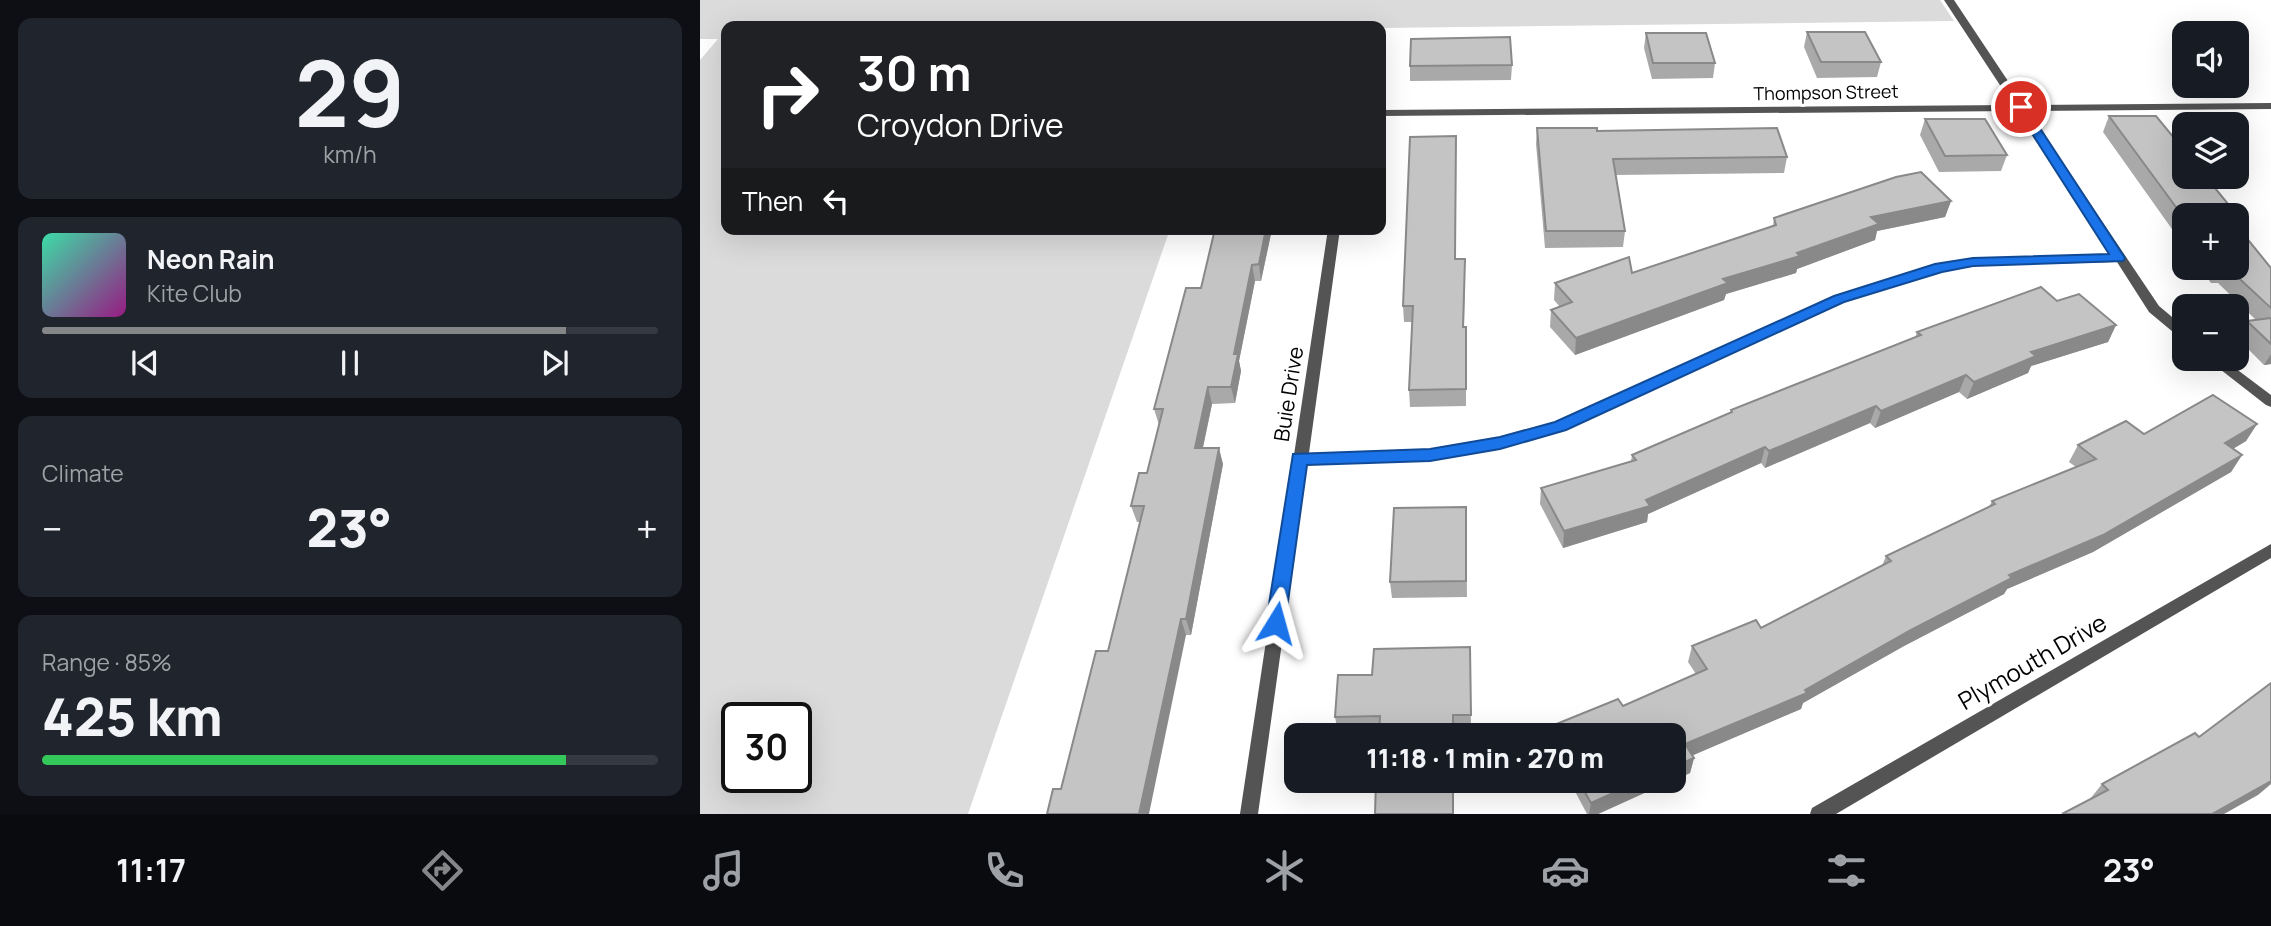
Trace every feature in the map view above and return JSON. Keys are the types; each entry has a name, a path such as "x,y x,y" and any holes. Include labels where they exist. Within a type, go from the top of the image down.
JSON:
{"street":[{"path":"1949,0 2118,258 2154,309 2172,324"},
{"name":"Thompson Street","path":"1386,113 2271,106"},
{"name":"Buie Drive","path":"1248,814 1333,235"},
{"path":"1299,459 1430,455 1500,443 1560,426 1839,299 1940,268 1973,262 2118,258"},
{"path":"2230,371 2271,402"},
{"name":"Plymouth Drive","path":"1819,814 2271,550"}],"shaded area":[{"path":"700,0 1940,0 1954,21 1386,28 1386,21 721,21 721,235 1168,235 968,814 700,814 700,60 718,39 700,39"}],"building":[{"path":"1807,32 1865,32 1881,62 1821,62"},
{"path":"1646,33 1706,33 1715,63 1653,63"},
{"path":"1510,37 1512,65 1410,66 1411,39"},
{"path":"2109,116 2156,116 2172,135 2172,189 2216,189 2227,203 2173,203"},
{"path":"1925,119 1985,119 2007,155 1945,156"},
{"path":"1537,128 1597,128 1597,131 1777,128 1787,157 1613,159 1625,231 1546,231"},
{"path":"1456,136 1455,259 1465,259 1463,327 1466,327 1466,389 1409,390 1413,306 1403,306 1410,137"},
{"path":"1921,172 1951,201 1871,217 1879,224 1797,253 1800,256 1723,279 1728,283 1576,338 1551,310 1572,302 1555,283 1629,257 1632,273 1776,225 1774,218 1896,177"},
{"path":"1214,235 1265,235 1259,264 1252,265 1234,354 1238,354 1231,387 1208,387 1195,448 1219,448 1186,619 1181,619 1139,814 1047,814 1053,789 1061,789 1096,651 1108,651 1144,506 1131,506 1139,473 1147,473 1163,409 1154,409 1186,288 1201,288"},
{"path":"2249,241 2271,268 2271,308 2241,280 2249,280"},
{"path":"2041,287 2057,301 2079,294 2116,325 2031,352 2036,356 1974,382 1966,375 1881,411 1876,406 1769,451 1765,447 1646,500 1650,506 1564,531 1541,488 1636,460 1632,455 1732,412 1731,410 1921,335 1917,332"},
{"path":"2271,318 2271,344 2249,323 2249,321"},
{"path":"2213,395 2257,424 2225,443 2242,455 2103,535 2009,575 2012,578 1911,630 1805,690 1807,693 1686,744 1686,723 1559,723 1618,699 1623,706 1707,669 1692,646 1756,620 1761,628 1891,561 1886,556 1995,504 1992,501 2096,459 2078,445 2126,421 2144,434"},
{"path":"1466,507 1466,581 1390,582 1394,508"},
{"path":"1470,647 1471,715 1453,715 1453,723 1380,723 1380,716 1335,717 1338,675 1372,675 1374,649"},
{"path":"2271,683 2271,781 2212,814 2062,814 2108,790 2102,784 2195,733 2199,737"},
{"path":"1686,746 1694,758 1686,761"},
{"path":"1376,793 1453,793 1453,814 1375,814"},
{"path":"1585,793 1613,793 1591,803"}],"route":[{"path":"1276,623 1299,459 1430,455 1500,443 1560,426 1839,299 1940,268 1973,262 2118,258 2021,107"}]}
